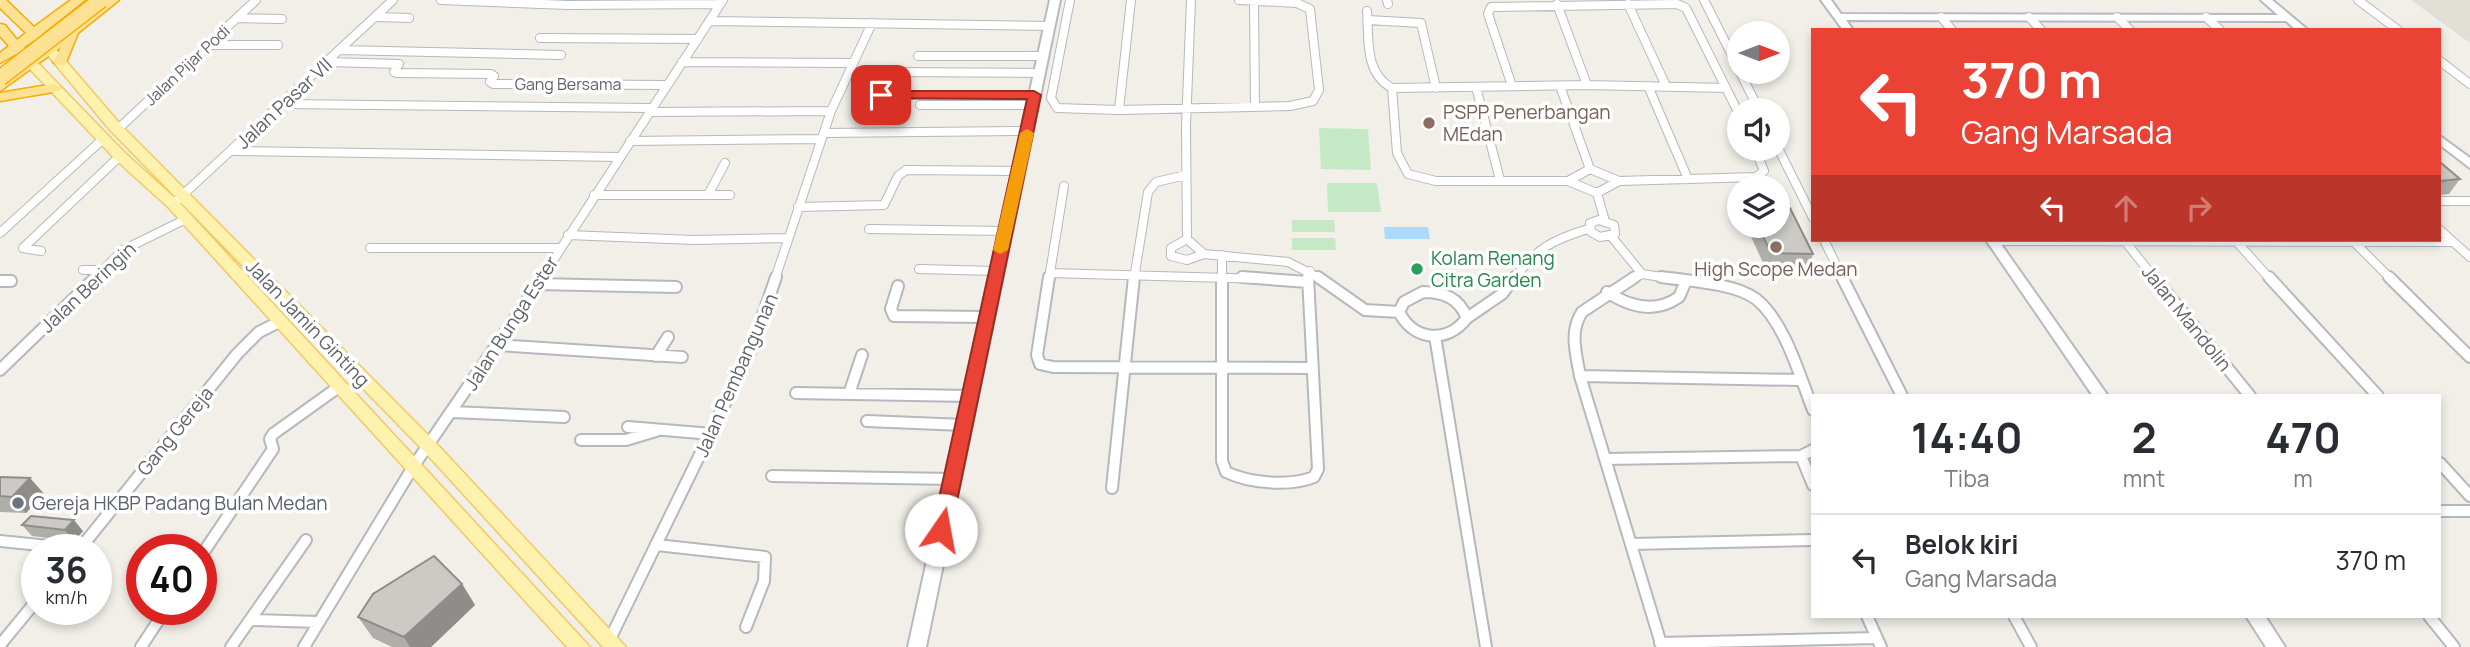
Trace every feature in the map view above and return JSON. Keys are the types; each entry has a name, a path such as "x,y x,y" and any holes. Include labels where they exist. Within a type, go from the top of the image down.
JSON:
{"highway":[{"path":"0,59 82,0"},
{"path":"12,12 25,17 44,15 82,0"},
{"path":"0,69 82,0"},
{"path":"0,78 101,5 113,0"},
{"name":"Jalan Jamin Ginting","path":"0,1 55,55"},
{"path":"65,10 101,5"},
{"path":"0,87 31,63 55,55 66,47 82,24 101,5"},
{"name":"Jalan Jamin Ginting","path":"0,28 31,63"},
{"path":"0,97 54,88"}],"main road":[{"name":"Jalan Jamin Ginting","path":"55,55 179,199 429,446 613,644"},
{"name":"Jalan Jamin Ginting","path":"31,63 120,156 179,199 186,219 279,323 580,647"}],"street":[{"name":"Jalan Pijar Podi","path":"118,130 257,0"},
{"name":"Jalan Pasar VII","path":"179,199 393,0"},
{"path":"441,0 568,5 721,2"},
{"path":"917,647 1055,0"},
{"path":"1070,0 1052,103 1062,109 1299,106 1313,101 1319,90 1310,9 1297,3 1239,0"},
{"path":"1119,110 1131,0"},
{"path":"1192,0 1187,109 1187,239 1191,246 1205,254"},
{"path":"1254,0 1255,107"},
{"path":"1703,0 1727,47"},
{"path":"1826,0 1847,28"},
{"path":"2266,0 2300,28"},
{"path":"2358,0 2395,28"},
{"name":"Jalan Bunga Ester","path":"304,647 413,467 498,345 721,2"},
{"path":"1557,4 1587,85"},
{"path":"1628,4 1666,86"},
{"path":"1512,86 1489,9 1499,5 1672,4 1686,8 1731,98"},
{"path":"1436,88 1421,23 1367,16 1376,77 1392,88 1436,88 1587,85 1726,88"},
{"path":"377,17 409,18"},
{"path":"1839,17 2288,18"},
{"path":"1941,17 1950,28"},
{"path":"2029,17 2039,28"},
{"path":"2117,17 2128,28"},
{"path":"237,18 282,19"},
{"path":"2206,18 2218,28"},
{"path":"710,21 1050,26"},
{"name":"Jalan Pembangunan","path":"613,644 768,308 787,238 831,111 872,23"},
{"path":"540,38 698,39"},
{"path":"209,44 278,44"},
{"path":"340,50 561,55"},
{"path":"918,56 1042,56"},
{"name":"Gang Bersama","path":"328,62 398,64 397,73 491,74 494,76 490,82 494,84 666,85"},
{"path":"682,62 853,63"},
{"path":"2441,62 2470,84"},
{"path":"892,72 1039,73"},
{"path":"1560,86 1590,169 1619,181 1761,175 1763,167 1760,161"},
{"path":"1648,86 1688,179"},
{"path":"1476,87 1500,180"},
{"path":"1392,88 1397,153 1408,174 1436,181 1568,181 1597,193"},
{"path":"881,95 1033,100"},
{"path":"920,105 1033,100"},
{"path":"283,104 831,111"},
{"path":"629,141 1027,131"},
{"path":"0,233 103,139"},
{"path":"2441,141 2470,164"},
{"path":"233,151 619,157"},
{"path":"41,251 23,248 120,156"},
{"path":"1784,161 1811,214"},
{"path":"708,195 725,163"},
{"path":"1568,181 1590,169"},
{"path":"797,208 884,205 899,172 906,170 1018,171"},
{"path":"1112,488 1135,275 1148,192 1156,182 1186,175"},
{"path":"1597,193 1619,181"},
{"path":"1065,186 1037,355 1040,364 1053,367 1310,368"},
{"path":"1597,193 1605,220 1616,228 1611,236"},
{"path":"594,195 730,195"},
{"path":"2441,201 2470,201"},
{"name":"Jalan Beringin","path":"0,370 131,244 186,219"},
{"path":"1588,229 1590,223 1605,220"},
{"path":"869,229 1004,231"},
{"path":"1588,229 1595,235 1611,236 1642,274"},
{"path":"1399,312 1406,325 1424,334 1435,336 1457,331 1467,318 1502,293 1526,262 1551,240 1588,229"},
{"path":"2441,231 2470,257"},
{"path":"568,234 680,240 787,238"},
{"path":"1187,239 1171,248 1171,256 1187,260 1205,254 1289,262 1365,310 1399,312"},
{"path":"1825,242 1901,394"},
{"path":"1993,242 2100,394"},
{"name":"Jalan Mandolin","path":"2125,242 2248,394"},
{"path":"2237,242 2376,394"},
{"path":"2354,242 2470,357"},
{"path":"2441,242 2453,242"},
{"path":"370,248 560,248"},
{"path":"1222,255 1222,461 1226,472 1243,480 1296,482 1314,477 1319,463 1310,368 1308,276"},
{"path":"919,269 996,271"},
{"path":"83,270 103,270"},
{"path":"1050,273 1308,276"},
{"path":"1811,406 1782,332 1756,299 1719,285 1642,274 1587,303 1575,322 1573,335 1580,376 1661,645 1878,643 1868,618"},
{"path":"1607,292 1627,304 1662,304 1679,299 1685,290 1686,281"},
{"path":"537,284 676,286"},
{"path":"898,286 891,309 894,316 987,317"},
{"path":"1399,312 1409,296 1434,292 1458,301 1465,309 1467,318"},
{"name":"Gang Gereja","path":"91,534 237,354 259,332 279,323"},
{"path":"1435,336 1486,647"},
{"path":"656,355 667,337"},
{"path":"498,345 682,357"},
{"path":"849,394 862,355"},
{"path":"1580,376 1799,380"},
{"path":"216,534 273,449 270,439 273,434 340,386"},
{"path":"796,393 970,396"},
{"path":"452,412 564,417"},
{"path":"867,421 964,425"},
{"path":"628,427 712,434"},
{"path":"581,440 626,440 660,430"},
{"path":"1605,459 1801,456 1811,451"},
{"path":"1801,456 1811,480"},
{"path":"2441,464 2470,496"},
{"path":"772,476 952,480"},
{"path":"2441,511 2470,511"},
{"path":"231,647 306,540"},
{"path":"1631,544 1811,540"},
{"path":"0,541 21,543"},
{"path":"657,545 765,557 768,562 767,572 746,627"},
{"path":"2015,618 2031,647"},
{"path":"2256,618 2276,647"},
{"path":"2431,618 2454,647"},
{"path":"0,645 21,619"},
{"path":"251,620 318,622"},
{"path":"141,647 155,625"}],"shaded area":[{"path":"2411,0 2470,0 2470,43"}],"green space":[{"path":"1319,128 1368,129 1371,170 1321,169"},
{"path":"1327,183 1377,183 1381,212 1328,212"},
{"path":"1292,220 1334,220 1335,232 1292,232"},
{"path":"1292,238 1335,238 1336,250 1292,250"}],"water":[{"path":"1384,227 1428,227 1430,239 1385,239"}],"building":[{"path":"2441,163 2460,179 2441,181"},
{"path":"1790,208 1813,254 1771,253 1764,238 1790,238"},
{"path":"0,477 30,478 12,497 0,496"},
{"path":"31,516 74,520 65,530 22,525"},
{"path":"434,556 462,584 404,637 358,617 373,594"}],"slow traffic":[{"path":"1000,250 1027,133"}],"place":[{"name":"PSPP Penerbangan MEdan","path":"1429,123"},
{"name":"High Scope Medan","path":"1776,247"},
{"name":"Kolam Renang Citra Garden","path":"1417,269"},
{"name":"Gereja HKBP Padang Bulan Medan","path":"18,503"}],"route":[{"path":"881,95 1034,95 941,530"}]}
